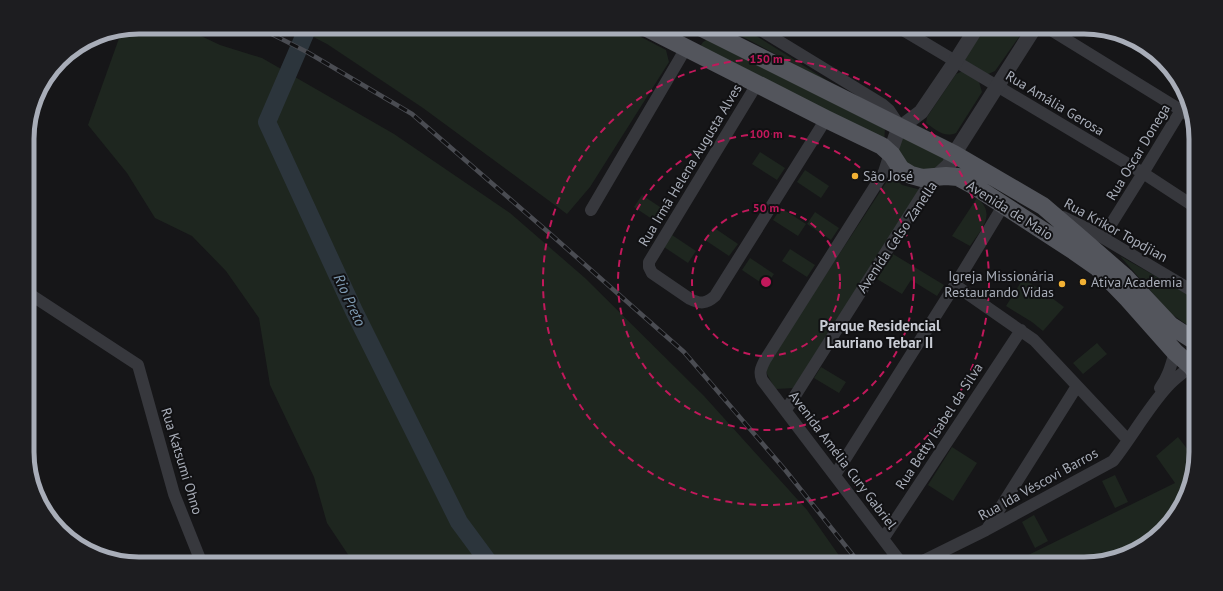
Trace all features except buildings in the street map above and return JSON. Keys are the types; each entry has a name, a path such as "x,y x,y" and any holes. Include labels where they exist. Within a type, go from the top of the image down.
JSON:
{"main road":[{"name":"Avenida de Maio","path":"665,34 677,38 757,84 882,146 901,169 911,175 922,178 946,176 958,178 971,184 1097,267 1189,365"},
{"path":"677,38 699,38 706,34"},
{"name":"Avenida de Maio","path":"714,34 954,154 1043,206 1125,277 1170,325 1189,337"}],"street":[{"path":"767,34 882,104 889,110 901,127"},
{"name":"Rua Amália Gerosa","path":"909,34 1189,203"},
{"path":"890,154 894,139 901,127 920,112 973,34"},
{"name":"Avenida Celso Zanella","path":"786,410 929,184 949,166 954,154 1030,34"},
{"path":"1058,34 1183,106"},
{"path":"591,210 677,38"},
{"name":"Rua Irmã Helena Augusta Alves","path":"757,84 649,262 649,267 652,273 690,299 703,303 710,300 714,296 826,119"},
{"name":"Rua Oscar Donega","path":"1103,237 1143,174 1183,106"},
{"name":"Avenida Amélia Cury Gabriel","path":"890,154 884,172 765,360 760,369 760,374 762,380 897,557"},
{"path":"835,475 1003,206"},
{"name":"Rua Krikor Topdjian","path":"1043,206 1103,237 1189,289"},
{"path":"955,285 1034,340 1128,440"},
{"name":"Rua Katsumi Ohno","path":"34,298 138,366 174,494 199,557"},
{"name":"Rua Betty Isabel da Silva","path":"883,539 1021,330"},
{"name":"Rua Ida Véscovi Barros","path":"931,557 986,530 1113,460 1151,406 1171,368 1175,352"},
{"name":"Rua Ida Véscovi Barros","path":"1151,406 1169,385 1189,372"},
{"path":"986,530 1077,386"},
{"path":"774,394 785,394 799,388"}],"shaded area":[{"path":"132,34 197,34 220,45 262,58 394,134 510,213 585,278 704,396 807,510 840,557 350,557 327,523 314,477 270,385 259,318 226,271 192,236 155,218 127,173 88,125 120,36"},
{"path":"308,34 635,34 666,50 669,62 590,187 567,214 423,108 327,44"},
{"path":"737,34 753,34 836,86"},
{"path":"978,34 1021,34 995,71 986,75 969,67 963,58"},
{"path":"708,39 885,129 884,142 704,52 701,45"},
{"path":"963,71 979,82 982,92 956,133 948,135 944,134 926,123 927,117 956,74"},
{"path":"901,133 949,156 943,166 917,173 898,155"},
{"path":"760,152 785,168 777,180 752,164"},
{"path":"805,170 829,186 821,198 797,182"},
{"path":"891,175 902,185 921,190 794,388 775,389 767,374 766,366"},
{"path":"642,195 666,211 658,223 634,207"},
{"path":"977,198 986,210 986,216 982,228 970,246 952,236"},
{"path":"781,208 806,224 798,236 773,220"},
{"path":"815,212 839,228 831,240 807,224"},
{"path":"713,227 738,244 729,256 705,240"},
{"path":"672,235 696,251 688,263 664,247"},
{"path":"790,249 815,265 807,277 782,261"},
{"path":"893,254 944,285 937,296 911,280 902,294 877,279"},
{"path":"1120,256 1189,295 1189,326 1170,313"},
{"path":"750,258 774,274 766,286 742,270"},
{"path":"1023,279 1064,307 1043,331 1032,322 1006,306"},
{"path":"1097,343 1107,354 1083,374 1073,363"},
{"path":"821,367 846,382 839,393 814,378"},
{"path":"1178,437 1189,451 1187,473 1175,505 1158,526 1148,535 1137,543 1105,555 1091,557 1024,557 1175,483 1156,456"},
{"path":"952,447 977,463 953,501 928,485"},
{"path":"1115,475 1128,502 1115,508 1102,481"},
{"path":"1034,515 1048,541 1035,548 1022,522"}],"waterway":[{"name":"Rio Preto","path":"305,34 267,122 354,311 459,522 485,557"}],"railway":[{"path":"272,34 307,52 412,114 684,352 786,471 854,557"}],"place":[{"name":"São José","path":"855,176"},
{"name":"Ativa Academia","path":"1083,282"},
{"name":"Igreja Missionária Restaurando Vidas","path":"1062,284"}],"district":[{"name":"Parque Residencial Lauriano Tebar II","path":"880,334"}]}
